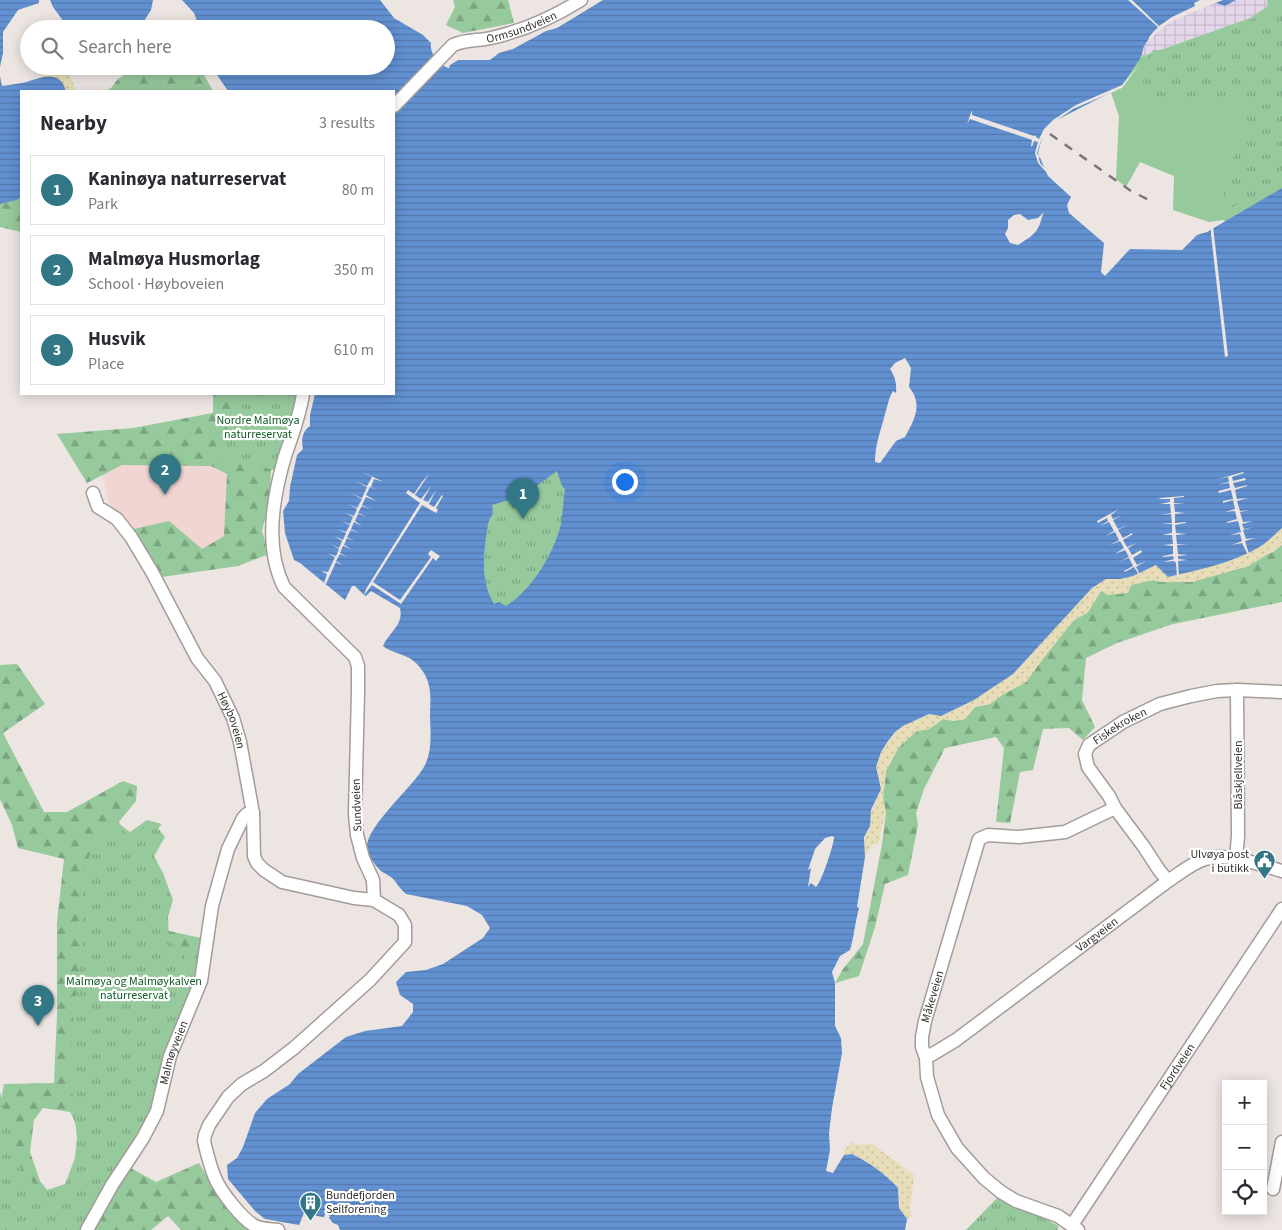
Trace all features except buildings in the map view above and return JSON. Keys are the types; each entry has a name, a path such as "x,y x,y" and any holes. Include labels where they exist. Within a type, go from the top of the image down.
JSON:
{"street":[{"name":"Ormsundveien","path":"395,105 449,48 458,42 489,39 561,12 581,0"},
{"name":"Sundveien","path":"303,395 278,489 273,520 273,555 284,587 294,595 322,626 350,651 355,657 358,666 355,814 357,835 363,858 372,880 374,900"},
{"name":"Høyboveien","path":"92,493 98,507 117,519 132,537 193,651 210,672 233,718 240,742 253,813 254,856 257,863 282,882 374,900"},
{"name":"Fiskekroken","path":"1168,881 1115,808 1085,759 1089,745 1123,722 1160,704 1200,694 1237,690 1282,692"},
{"name":"Blåskjellveien","path":"1236,860 1238,836 1237,690"},
{"name":"Måkeveien","path":"1075,1228 1058,1216 1016,1202 1001,1192 972,1166 958,1148 938,1115 927,1077 922,1037 925,1021 979,839 988,835 1020,837 1065,832 1115,808"},
{"name":"Malmøyveien","path":"87,1230 112,1185 143,1138 157,1111 170,1056 201,981 210,914 228,849 243,818 247,814 253,813"},
{"name":"Vargveien","path":"926,1058 956,1040 1196,862 1215,856 1227,857 1282,871"},
{"path":"278,1230 253,1225 237,1210 216,1180 204,1141 205,1134 215,1115 228,1097 242,1084 264,1071 294,1048 370,980 405,942 405,926 399,915 374,900"},
{"name":"Fjordveien","path":"1075,1228 1282,909"},
{"path":"1273,1189 1282,1142"}],"shaded area":[{"path":"1236,0 1267,0 1268,6 1250,18 1141,57 1144,46 1154,31 1167,22 1216,3 1225,6"},
{"path":"108,463 227,464 251,559 156,575 110,507 102,474"}],"green space":[{"path":"453,0 508,0 514,23 463,33 446,25 455,7"},
{"path":"1267,0 1282,0 1282,188 1225,222 1224,220 1209,222 1173,210 1174,176 1140,162 1126,187 1116,179 1119,116 1111,93 1121,87 1141,57 1250,18 1268,6"},
{"path":"1282,9 1282,181 1262,194 1245,200 1229,209 1224,202 1223,179 1245,134 1241,103 1227,100 1189,104 1151,97 1137,71 1153,50 1171,50 1215,32"},
{"path":"124,75 204,75 212,90 106,90 111,88"},
{"path":"20,198 20,232 0,227 0,204"},
{"path":"213,395 292,395 281,448 271,471 270,498 262,531 269,554 238,566 155,578 125,531 169,521 202,549 224,536 227,474 211,466 122,465 87,483 57,434 133,428 213,413"},
{"name":"Nordre Malmøya naturreservat","path":"235,395 298,395 275,470 221,458"},
{"path":"612,417 516,665 436,471"},
{"path":"1282,545 1282,602 1173,624 1117,643 1086,658 1082,700 1095,727 1083,740 1069,728 1043,729 1033,770 1020,772 1010,823 996,822 1004,748 996,737 945,748 924,789 916,813 918,825 908,875 885,884 875,927 859,976 835,983 843,969 863,944 882,844 886,813 883,798 886,771 899,746 917,731 929,729 943,719 954,721 965,719 975,707 990,704 1026,682 1073,621 1088,612 1101,591 1153,580 1161,582 1193,582 1273,552"},
{"path":"17,664 45,704 3,733 44,812 67,812 123,781 137,786 136,801 118,823 130,832 147,820 162,824 151,837 160,929 201,938 197,968 188,996 118,1161 156,1182 199,1163 229,1210 246,1225 256,1230 181,1230 168,1216 151,1230 0,1230 0,1106 4,1084 54,1083 57,1015 57,922 64,859 18,848 12,825 0,799 0,665","holes":["43,1108 70,1112 77,1130 75,1159 66,1187 48,1191 40,1181 30,1152 34,1120"]},
{"name":"Malmøya og Malmøykalven naturreservat","path":"117,818 127,838 145,827 157,827 165,837 154,856 163,873 173,900 168,917 169,940 199,972 193,983 190,1000 158,1076 153,1108 82,1230 0,1230 0,1092 22,1172 44,1191 65,1184 75,1158 77,1138 70,1072 73,1020 84,930 81,911 85,867 96,839"},
{"path":"1000,1195 1035,1212 1058,1226 1058,1230 966,1230"}],"sand":[{"path":"42,75 68,75 76,90 66,90 59,81 41,77"},
{"path":"1282,528 1282,545 1249,566 1192,582 1161,582 1153,580 1131,585 1128,593 1108,595 1101,591 1088,612 1073,621 1026,682 990,704 975,707 965,719 954,721 943,719 929,729 917,731 899,747 886,771 883,798 886,813 879,844 875,845 874,842 865,857 865,833 868,832 870,815 881,789 876,766 881,752 895,732 903,726 929,714 941,716 974,700 1013,674 1092,588 1106,579 1120,579 1133,576 1156,565 1199,570 1234,558 1262,545"},
{"path":"852,1143 860,1145 872,1144 914,1175 910,1210 912,1216 907,1219 899,1208 898,1188 868,1162 852,1154 844,1155 844,1150"}],"water":[{"path":"0,0 39,0 39,3 18,10 3,32 3,53 0,67"},
{"path":"50,0 153,0 151,10 145,20 62,20"},
{"path":"182,0 380,0 394,18 423,35 431,43 432,51 436,58 442,65 449,68 450,65 458,60 490,60 499,53 513,49 546,31 557,28 603,0 1236,0 1225,6 1216,3 1190,12 1167,22 1154,31 1144,46 1141,57 1121,87 1051,123 1043,134 1038,153 1048,176 1071,197 1067,205 1069,213 1104,243 1101,272 1105,276 1130,249 1182,250 1197,235 1207,232 1282,188 1282,528 1261,546 1250,552 1192,572 1168,577 1156,565 1133,576 1120,579 1106,579 1092,588 1013,674 974,700 941,716 929,714 903,726 895,732 881,752 876,767 881,789 871,810 870,826 864,837 865,857 853,940 850,950 840,956 832,972 835,983 835,1026 841,1038 842,1053 832,1108 829,1133 830,1150 826,1171 833,1173 844,1155 852,1154 876,1169 898,1188 899,1208 907,1219 905,1230 340,1230 338,1225 329,1218 330,1216 325,1214 322,1217 304,1213 299,1225 265,1219 255,1211 228,1179 227,1165 237,1158 255,1113 267,1099 290,1084 298,1074 346,1037 365,1031 402,1026 413,1012 413,1004 400,995 396,982 406,972 426,970 443,964 483,938 490,928 482,915 467,906 406,894 393,879 381,871 372,861 367,849 368,840 373,830 381,818 420,774 428,759 430,699 428,681 417,664 383,646 398,624 401,614 400,608 371,591 366,596 355,586 352,586 345,600 294,560 285,533 283,511 289,501 297,455 303,449 303,436 310,426 310,415 315,395 395,395 395,90 227,90 217,75 395,75 395,20 197,20 194,13","holes":["1044,212 1039,226 1032,236 1018,245 1010,243 1005,234 1008,228 1008,220 1014,215 1020,214 1028,220 1038,218","905,358 911,368 909,387 916,399 916,412 905,437 896,441 880,463 875,462 878,437 889,399 893,391 896,393 895,380 890,369 895,363","557,471 562,486 565,489 561,524 553,547 541,570 525,591 506,606 499,602 494,604 484,575 485,544 488,524 493,514 492,505 513,499 531,490","834,837 832,847 821,878 816,887 811,883 808,887 811,868 808,870 815,849 825,838"]},
{"path":"0,76 2,86 48,76 59,79 66,90 20,90 20,198 0,204"}],"pier":[{"path":"1128,0 1132,0 1159,26 1172,17 1195,6 1194,3 1200,0 1223,0 1172,21 1156,33 1149,42 1149,37 1158,27"},
{"path":"1140,64 1122,88 1073,109 1048,128 1037,153 1040,157 1040,163 1055,178 1047,173 1038,163 1035,153 1038,142 1034,141 1032,147 1032,140 970,119 967,124 972,110 972,115 1034,136 1036,135 1039,139 1044,129 1053,120 1076,105 1122,85"},
{"path":"1213,226 1228,356 1225,357 1211,234 1211,227"},
{"path":"360,471 384,482 374,479 371,487 380,491 370,487 366,495 376,501 366,497 362,505 371,510 362,506 358,513 367,517 358,514 355,521 362,526 354,522 351,529 359,533 351,530 347,537 355,542 347,538 344,545 352,549 343,546 340,553 348,557 340,554 336,561 344,566 336,562 326,584 324,583 327,574 321,571 328,572 335,557 327,553 336,556 339,549 331,544 339,548 342,541 334,536 343,540 346,533 337,529 346,532 350,525 341,521 350,524 353,517 345,513 354,516 357,509 348,504 357,508 362,499 350,493 362,498 367,487 355,481 367,486 372,477"},
{"path":"1243,472 1232,477 1233,481 1245,478 1246,480 1233,483 1235,488 1247,485 1235,490 1237,499 1248,498 1237,501 1240,511 1250,510 1240,512 1243,522 1253,521 1242,524 1244,529 1254,527 1243,530 1246,539 1256,538 1245,541 1248,555 1242,543 1232,545 1242,541 1240,534 1230,535 1241,532 1238,521 1227,523 1237,519 1235,511 1225,512 1235,509 1233,500 1223,503 1223,501 1233,499 1231,490 1219,493 1218,491 1230,488 1229,483 1217,485 1229,482 1228,477 1215,480"},
{"path":"429,474 415,495 421,499 431,486 423,500 428,502 436,490 429,504 434,507 442,495 436,508 438,510 436,513 422,505 373,582 400,600 431,557 428,554 431,550 440,556 436,561 433,558 401,604 372,585 364,595 420,503 406,493 408,490 414,494"},
{"path":"1184,496 1174,498 1174,503 1185,503 1174,504 1175,512 1185,513 1175,514 1175,523 1186,522 1175,525 1176,533 1187,534 1176,535 1177,544 1187,544 1177,545 1178,554 1188,555 1178,556 1178,559 1188,560 1178,561 1179,577 1177,578 1176,563 1174,561 1163,562 1174,559 1173,556 1163,557 1173,554 1173,546 1163,545 1173,544 1172,535 1162,535 1172,533 1172,524 1161,524 1172,523 1171,514 1160,515 1171,513 1170,504 1160,504 1170,502 1170,499 1159,498"},
{"path":"1119,509 1111,515 1113,519 1122,515 1113,520 1118,529 1127,525 1118,530 1123,538 1133,534 1123,540 1127,547 1137,543 1128,548 1132,555 1141,550 1142,552 1133,558 1137,565 1146,561 1136,567 1139,575 1134,567 1124,571 1133,566 1129,558 1119,562 1129,557 1125,550 1115,554 1124,548 1120,541 1110,545 1119,540 1115,532 1105,536 1114,531 1109,522 1100,526 1108,521 1107,518 1098,523 1097,521"}],"railway":[{"path":"1050,134 1131,191 1155,203"}],"place":[{"name":"Malmøya Husmorlag","path":"165,495"},
{"name":"Kaninøya naturreservat","path":"523,519"},
{"name":"Ulvøya post i butikk","path":"1265,880"},
{"name":"Husvik","path":"38,1026"},
{"name":"Bundefjorden Seilforening","path":"310,1221"}]}
